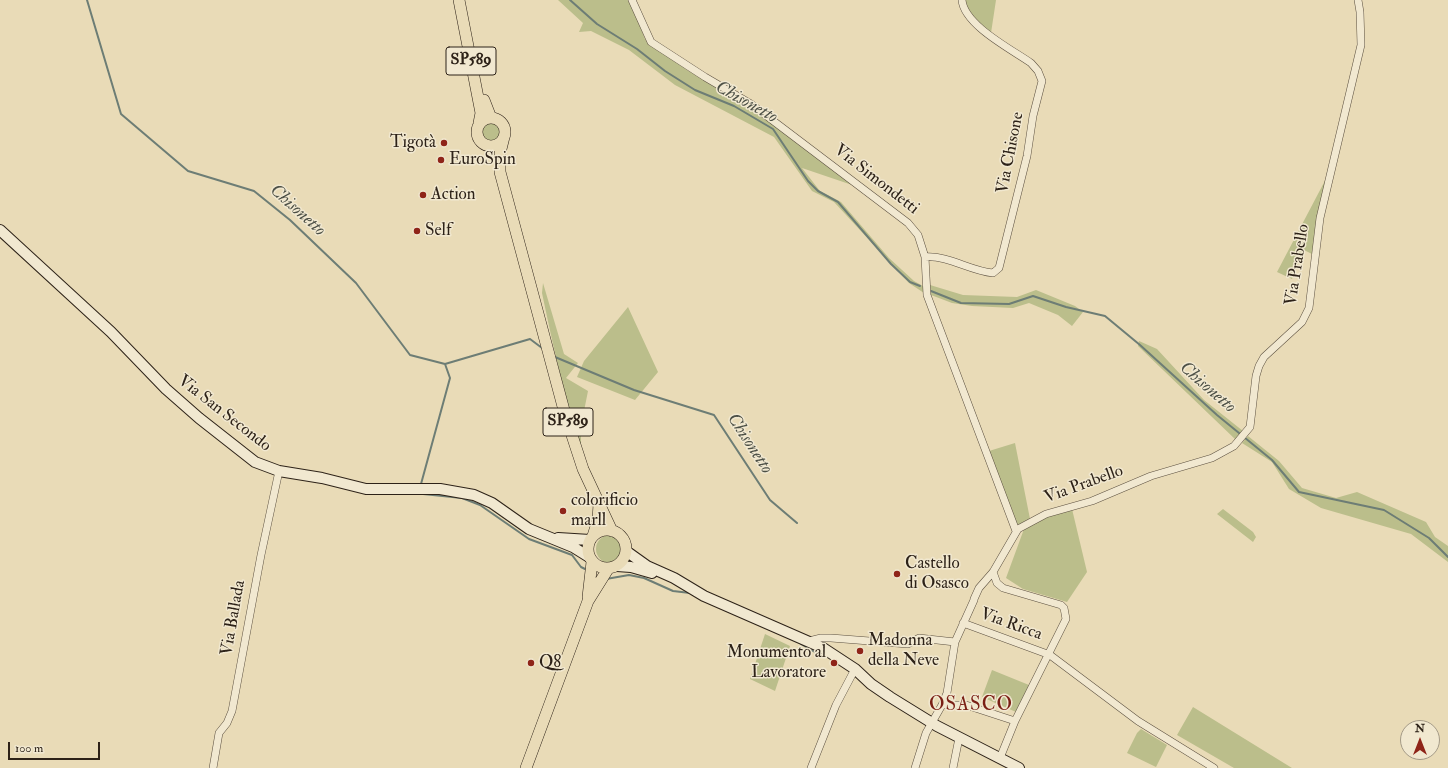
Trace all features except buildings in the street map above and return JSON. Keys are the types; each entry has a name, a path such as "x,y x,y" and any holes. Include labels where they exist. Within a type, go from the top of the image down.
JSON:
{"main road":[{"name":"SP589","path":"459,0 481,113 476,129 477,136 491,152 500,172 565,414 583,469 612,531 621,536 624,540 626,551"},
{"name":"SP589","path":"464,0 483,96 491,118 495,118 503,124 505,128 500,153 500,172"},
{"path":"479,123 491,118"},
{"path":"484,145 493,146 498,144 504,138"},
{"path":"588,601 591,559 588,551 598,520 600,503"},
{"path":"591,538 601,531 612,531"},
{"path":"526,768 588,601 612,567 625,557 626,551"},
{"name":"SP589","path":"591,559 597,566 612,567"}],"street":[{"name":"Via Simondetti","path":"632,0 651,42 704,77 751,104 908,223 918,234 925,257 927,295 1016,531"},
{"name":"Via Chisone","path":"925,257 935,256 984,272 993,273 999,268 1027,156 1033,116 1042,81 1038,70 1031,63 975,24 962,6 962,0"},
{"name":"Via Prabello","path":"1016,531 1046,514 1092,501 1144,478 1212,458 1234,446 1240,441 1250,427 1256,376 1259,366 1264,357 1302,322 1309,308 1320,218 1361,45 1358,0"},
{"name":"Via San Secondo","path":"0,230 111,332 166,390 255,462 279,471 322,478 366,489 440,489 474,495 492,503 530,529 548,538 573,547 591,559"},
{"name":"Via Ballada","path":"213,768 219,733 227,723 232,711 261,555 279,471"},
{"path":"915,768 931,722 942,705 946,693 955,642 963,623 979,588 993,572 1016,531"},
{"path":"548,538 591,538"},
{"name":"SP589","path":"626,551 648,566 674,578 686,586"},
{"name":"SP589","path":"612,567 644,571 686,586 735,610 809,641 855,669 871,684 931,722 959,738 1019,768"},
{"path":"993,572 997,582 1003,588 1061,605 1064,608 1066,619 1050,655 1015,722 1000,758"},
{"name":"Via Ricca","path":"963,623 1050,655 1138,721 1214,768"},
{"path":"809,641 821,638 831,638 908,644 918,638 955,642"},
{"path":"811,768 836,705 855,669"},
{"path":"942,705 966,705 1015,722"},
{"path":"953,768 959,738"}],"green space":[{"path":"558,0 630,0 645,39 687,70 751,107 858,187 802,168 820,191 841,202 889,258 914,281 923,286 924,293 909,283 834,202 812,191 774,137 675,85 629,50 591,31 579,32 583,23"},
{"path":"964,0 996,0 991,33 970,16"},
{"path":"491,123 497,126 500,132 497,138 491,141 485,138 482,132 485,126"},
{"path":"1329,173 1314,255 1304,250 1292,279 1277,272"},
{"path":"543,283 564,354 578,363 566,378 588,391 581,426 581,447 564,390 542,293"},
{"path":"930,285 963,295 1017,297 1036,290 1075,306 1083,312 1072,326 1058,315 1029,303 1013,308 972,306 952,303 931,295"},
{"path":"628,307 658,372 635,400 577,377 584,361"},
{"path":"1139,341 1157,349 1204,400 1243,431 1236,440 1138,346"},
{"path":"1248,436 1279,461 1302,488 1336,498 1357,492 1426,522 1435,537 1448,546 1448,562 1411,534 1321,508 1289,489 1272,462 1242,443"},
{"path":"1015,443 1030,519 1019,525 1015,522 989,451"},
{"path":"1072,509 1087,572 1067,602 1023,589 1006,578 1024,529 1047,516"},
{"path":"1223,509 1253,532 1256,537 1253,542 1217,514"},
{"path":"610,535 616,536 620,539 623,543 623,555 620,559 616,562 610,563 604,562 600,559 597,555 596,549 597,543 600,539 604,536"},
{"path":"765,634 790,646 775,691 750,679"},
{"path":"992,670 1029,685 1016,712 982,697"},
{"path":"1193,707 1292,768 1234,768 1177,735"},
{"path":"1141,729 1167,745 1156,767 1127,753 1137,733"}],"waterway":[{"name":"Chisonetto","path":"87,0 121,114 188,171 254,191 290,220 356,283 410,355 445,364 530,339 542,348"},
{"name":"Chisonetto","path":"570,0 597,24 637,49 665,71 695,90 734,106 773,129 808,181 818,191 838,202 891,264 910,282 920,286"},
{"name":"Chisonetto","path":"931,291 961,303 1009,304 1033,296 1066,307 1105,316 1140,345 1217,415 1272,460 1299,492 1384,510 1429,538 1448,557"},
{"name":"Chisonetto","path":"555,357 634,390 714,415 770,500 797,523"},
{"path":"421,484 450,378 445,364"},
{"path":"423,494 462,498 480,505 529,539 572,555 581,567 587,570"},
{"path":"606,579 629,575 644,578 673,591 690,593"},
{"path":"801,644 820,655"}],"place":[{"name":"Tigotà","path":"444,143"},
{"name":"EuroSpin","path":"441,160"},
{"name":"Action","path":"423,195"},
{"name":"Self","path":"417,231"},
{"name":"colorificio marll","path":"563,511"},
{"name":"Castello di Osasco","path":"897,574"},
{"name":"Madonna della Neve","path":"860,651"},
{"name":"Q8","path":"531,663"},
{"name":"Monumento al Lavoratore","path":"834,663"}],"district":[{"name":"OSASCO","path":"971,706"}]}
